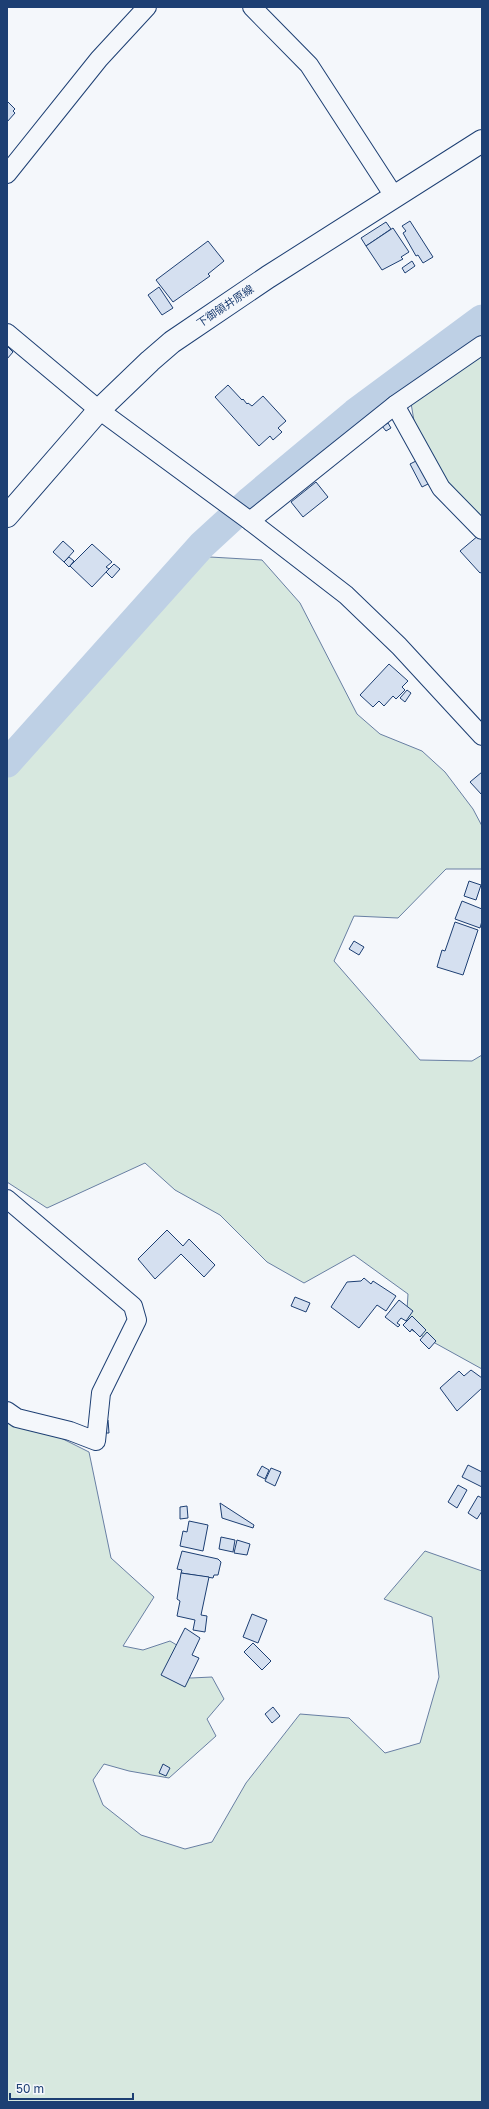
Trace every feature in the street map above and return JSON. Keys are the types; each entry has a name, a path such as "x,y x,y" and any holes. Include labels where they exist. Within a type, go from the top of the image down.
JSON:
{"main road":[{"name":"下御領井原線","path":"7,516 99,410 140,370 172,342 268,277 482,141"}],"street":[{"path":"7,174 99,59 147,7"},
{"path":"252,7 309,65 394,196"},
{"path":"7,333 99,410 246,518 346,595 399,646 482,736"},
{"path":"246,518 395,405 482,346"},
{"path":"395,405 441,488 482,530"},
{"path":"7,1199 133,1306 137,1320 100,1393 96,1441 70,1430 17,1418 7,1411"}],"shaded area":[{"path":"482,352 482,523 453,492 416,433 411,403"},
{"path":"210,557 262,560 300,603 357,714 380,734 422,751 445,772 473,809 482,826 482,869 446,869 398,918 354,916 334,961 420,1060 472,1061 482,1055 482,1369 406,1327 408,1294 354,1255 304,1283 267,1262 220,1215 175,1190 145,1163 47,1208 7,1182 7,773 49,721 190,564"},
{"path":"7,1421 57,1436 89,1452 111,1558 154,1597 123,1646 143,1650 170,1641 190,1653 177,1675 191,1678 212,1677 224,1699 207,1719 216,1736 169,1778 129,1771 104,1764 93,1780 103,1805 141,1835 185,1849 212,1842 246,1783 300,1714 349,1718 385,1753 420,1743 439,1677 432,1617 384,1599 425,1551 482,1571 482,2102 7,2102"}],"building":[{"path":"7,101 15,109 13,111 15,113 7,122"},
{"path":"410,221 433,257 423,263 418,255 416,256 403,233 406,231 402,226"},
{"path":"386,222 391,229 366,246 361,238"},
{"path":"393,228 409,252 401,257 403,259 382,270 366,246"},
{"path":"208,241 224,261 208,274 210,276 173,302 156,280"},
{"path":"412,261 415,266 405,273 402,268"},
{"path":"159,287 173,308 162,315 148,295"},
{"path":"7,346 13,352 7,359"},
{"path":"228,385 242,400 243,399 247,404 248,403 252,406 263,396 286,421 278,428 282,432 273,440 270,436 259,446 215,397"},
{"path":"388,423 391,428 386,431 382,426"},
{"path":"418,460 430,483 422,487 410,464"},
{"path":"316,482 328,497 303,517 291,502"},
{"path":"479,535 482,538 482,572 480,573 460,551"},
{"path":"63,541 74,551 64,562 53,552"},
{"path":"92,544 112,562 106,567 109,569 92,587 70,566"},
{"path":"69,557 74,561 69,567 64,562"},
{"path":"114,564 120,569 112,578 106,572"},
{"path":"389,664 408,681 402,687 405,690 396,699 393,696 384,706 379,701 373,707 360,695"},
{"path":"407,690 411,693 405,702 400,698"},
{"path":"482,772 482,795 470,782"},
{"path":"469,881 481,885 476,900 464,896"},
{"path":"462,901 482,909 482,921 480,928 455,919"},
{"path":"455,922 478,930 463,975 437,967 442,950 445,951"},
{"path":"354,941 364,947 359,955 349,949"},
{"path":"167,1230 183,1246 189,1239 215,1265 204,1277 181,1254 155,1279 138,1259"},
{"path":"364,1278 371,1284 373,1281 396,1296 386,1311 377,1305 359,1328 331,1307 347,1282 361,1281"},
{"path":"295,1297 310,1303 306,1312 291,1306"},
{"path":"399,1300 413,1311 406,1321 401,1318 397,1323 400,1325 398,1327 385,1317"},
{"path":"412,1316 426,1330 420,1337 412,1329 410,1332 403,1325"},
{"path":"427,1332 436,1341 429,1349 420,1340"},
{"path":"471,1370 482,1378 482,1388 457,1411 440,1388 459,1371 464,1376"},
{"path":"103,1420 108,1420 109,1433 103,1433"},
{"path":"468,1465 482,1472 482,1487 462,1477"},
{"path":"262,1466 269,1470 265,1479 257,1475"},
{"path":"271,1468 281,1472 275,1486 265,1481"},
{"path":"458,1485 467,1490 457,1508 448,1502"},
{"path":"478,1496 482,1498 482,1511 477,1519 468,1513"},
{"path":"220,1503 254,1525 253,1528 222,1518"},
{"path":"187,1506 188,1518 180,1519 180,1507"},
{"path":"189,1521 208,1525 203,1551 180,1546 183,1531 187,1532"},
{"path":"221,1537 235,1540 233,1552 219,1549"},
{"path":"237,1540 250,1544 247,1555 234,1553"},
{"path":"182,1551 218,1559 221,1562 218,1575 214,1575 213,1578 181,1573 182,1570 177,1569"},
{"path":"181,1573 209,1577 201,1615 207,1616 205,1632 193,1630 195,1620 177,1616 180,1601 177,1599"},
{"path":"252,1614 267,1620 258,1643 243,1637"},
{"path":"185,1628 200,1638 192,1655 199,1658 185,1687 161,1675"},
{"path":"253,1643 271,1661 262,1670 244,1652"},
{"path":"273,1707 280,1716 272,1723 265,1714"},
{"path":"163,1764 170,1768 166,1776 159,1773"}],"waterway":[{"path":"7,763 202,545 251,500 355,413 482,319"}]}
